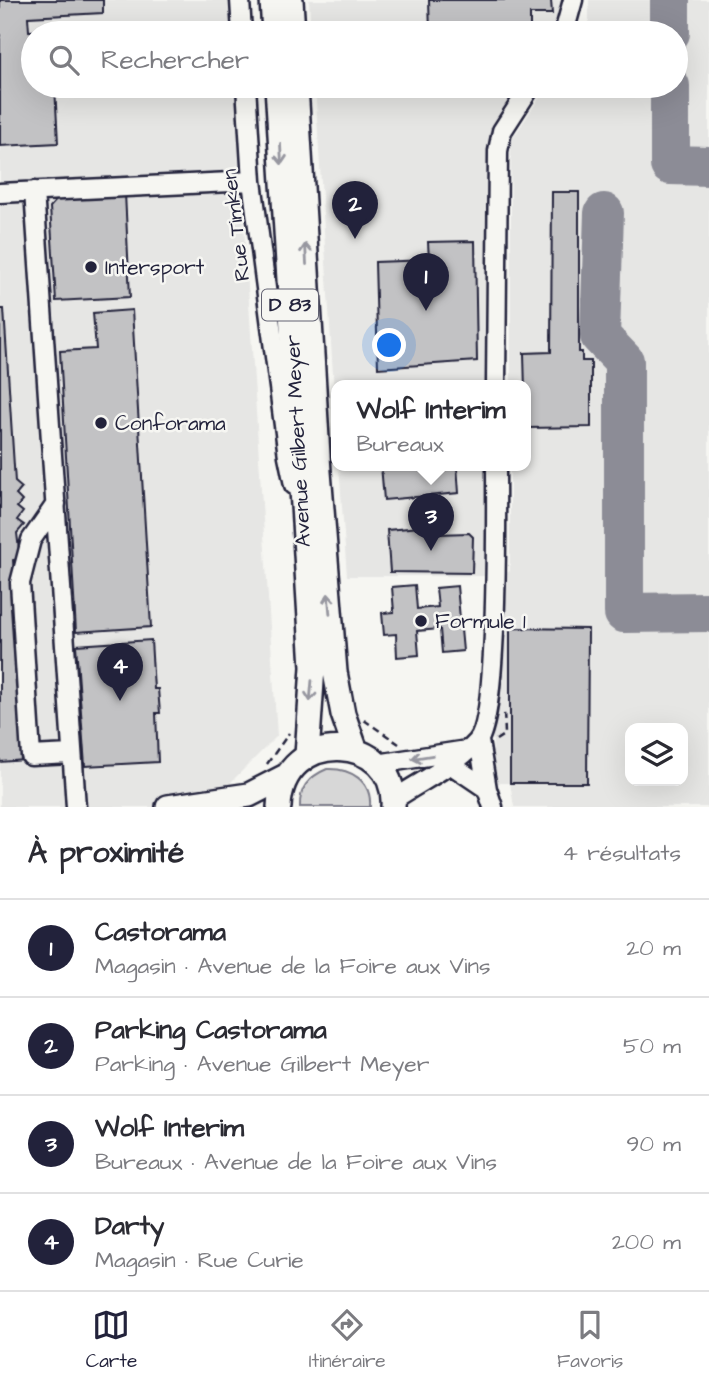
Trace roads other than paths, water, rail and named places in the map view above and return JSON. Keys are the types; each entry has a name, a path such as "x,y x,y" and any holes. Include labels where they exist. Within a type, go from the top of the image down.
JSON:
{"main road":[{"path":"272,0 273,21"},
{"path":"292,0 293,21"},
{"name":"Avenue Gilbert Meyer","path":"278,98 302,525 313,667 307,755"},
{"name":"Avenue Gilbert Meyer","path":"297,98 319,472 335,672 342,714 356,751"},
{"path":"279,807 286,776 295,764 307,755 340,747 356,751 377,764 385,775 393,803"},
{"path":"168,807 249,795 286,776"}],"street":[{"path":"240,0 241,21"},
{"path":"567,21 573,0"},
{"name":"Rue Timken","path":"247,98 252,181 288,456 302,525"},
{"path":"496,380 498,151 502,131 523,98"},
{"path":"0,193 252,181"},
{"path":"34,191 76,807"},
{"path":"393,803 473,746 489,699 497,566 496,471"},
{"path":"56,504 31,540 20,583 31,756 71,754"},
{"path":"377,764 473,746"},
{"path":"473,746 493,807"},
{"path":"450,764 487,789"}],"place":[{"name":"Parking Castorama","path":"355,239"},
{"name":"Intersport","path":"91,267"},
{"name":"Castorama","path":"426,311"},
{"name":"Conforama","path":"101,423"},
{"name":"Wolf Interim","path":"431,551"},
{"name":"Formule 1","path":"421,621"},
{"name":"Darty","path":"120,701"}]}
